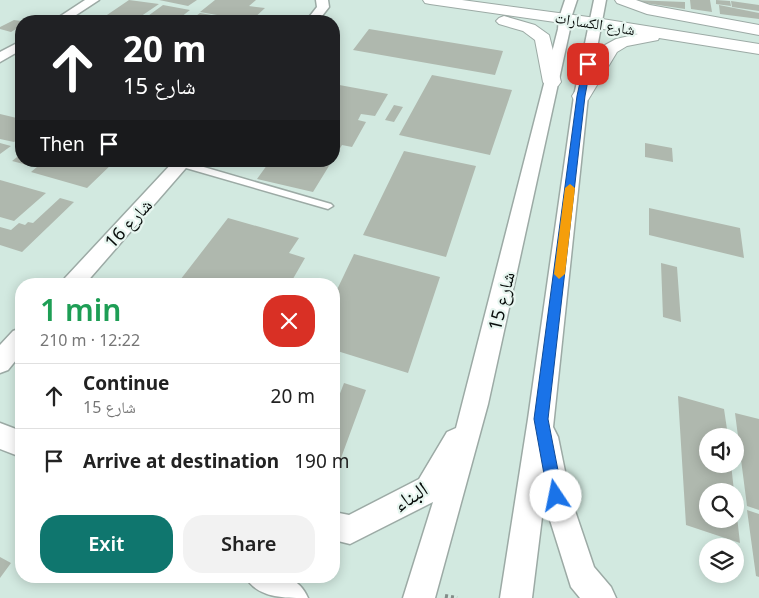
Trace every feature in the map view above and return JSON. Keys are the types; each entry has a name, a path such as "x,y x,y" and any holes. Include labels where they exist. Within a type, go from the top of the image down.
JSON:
{"street":[{"path":"69,15 93,0"},
{"path":"317,15 323,7 322,0"},
{"path":"425,0 529,28 543,38 552,82"},
{"name":"شارع الكسارات","path":"430,0 565,18 599,10 759,30"},
{"name":"شارع الكسارات","path":"553,0 570,1 669,36 759,49"},
{"path":"622,0 647,9 759,30"},
{"name":"شارع 15","path":"419,598 476,404 570,1"},
{"path":"516,598 541,419 581,96 599,10"},
{"path":"581,96 611,49 622,42 669,36"},
{"path":"0,58 15,48"},
{"name":"شارع 16","path":"78,278 179,167"},
{"path":"0,362 15,345"},
{"name":"البناء","path":"340,528 350,530 429,489 476,404"},
{"path":"541,419 559,505 582,576 600,598"},
{"path":"0,436 15,442"},
{"path":"270,583 292,598"}],"lane":[{"path":"196,167 328,206"}],"shaded area":[{"path":"0,0 759,0 759,598 0,598"}],"building":[{"path":"129,0 159,4 143,15 107,15"},
{"path":"159,0 197,0 188,6"},
{"path":"215,0 256,0 249,6 265,8 257,15 217,15 200,12"},
{"path":"690,0 710,0 712,12 691,9"},
{"path":"716,0 730,1 731,6 716,4"},
{"path":"631,1 685,2 685,9"},
{"path":"731,1 759,5 759,11 732,7"},
{"path":"163,5 190,10 184,15 149,15"},
{"path":"719,5 759,13 759,19 720,14"},
{"path":"15,20 15,30 11,32 0,29 0,27"},
{"path":"369,29 503,51 495,75 353,50"},
{"path":"432,75 512,90 490,155 399,135"},
{"path":"340,85 388,94 375,116 361,114 358,120 366,122 352,147 342,145 340,148"},
{"path":"394,105 403,107 394,122 385,120"},
{"path":"0,114 15,118 15,141 0,139"},
{"path":"0,143 11,146 0,154"},
{"path":"645,143 672,148 673,162 645,157"},
{"path":"404,151 476,166 446,257 363,235"},
{"path":"37,167 109,167 87,188 31,172"},
{"path":"266,167 328,167 313,192 257,179"},
{"path":"0,180 46,193 14,221 0,217"},
{"path":"60,198 74,202 22,252 0,245 0,227 11,230 19,223 25,225 28,222 33,223"},
{"path":"649,208 740,228 744,258 649,235"},
{"path":"228,218 299,238 289,253 305,258 293,278 182,278"},
{"path":"354,254 440,277 408,373 340,352 340,283"},
{"path":"661,263 677,267 681,322 663,317"},
{"path":"344,383 366,390 341,458 340,458 340,393"},
{"path":"678,396 724,409 727,428 699,428 699,473 732,473 733,483 699,483 699,528 738,528 739,538 725,538 686,525"},
{"path":"735,413 759,419 759,510 747,506 743,473 744,428 737,428"},
{"path":"747,510 759,514 759,577 756,576"},
{"path":"0,557 11,563 0,578"}],"slow traffic":[{"path":"559,274 570,188"}],"route":[{"path":"556,496 541,419 581,96 588,64"}]}
